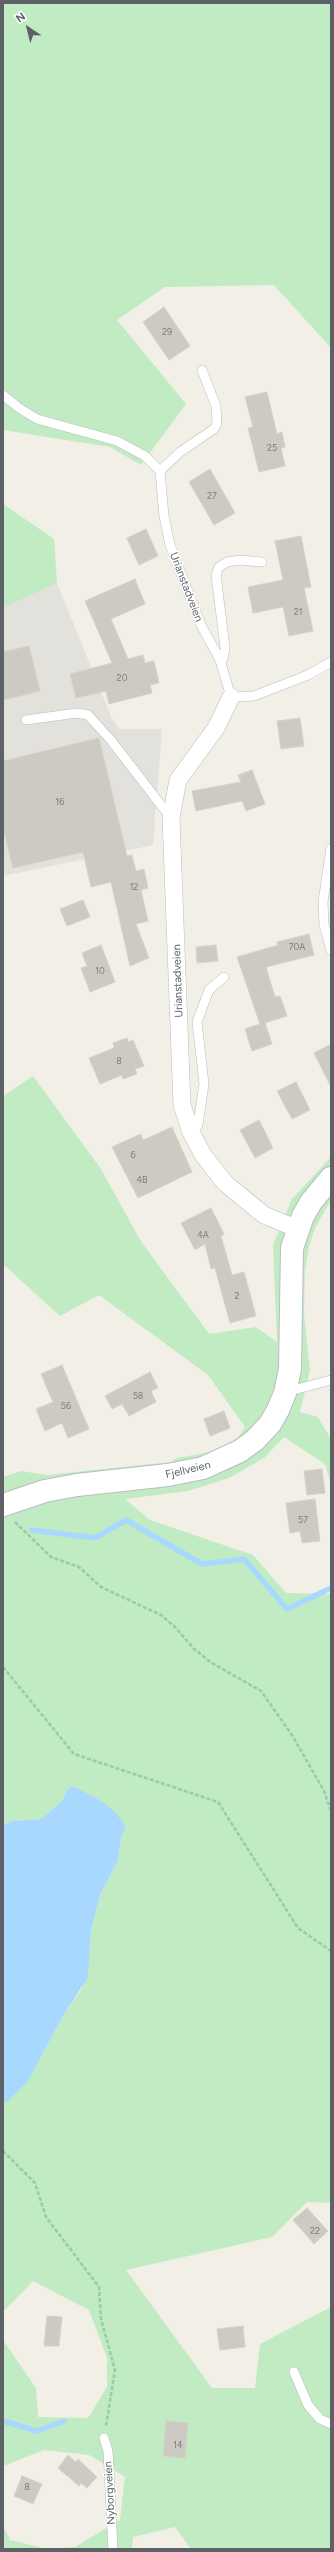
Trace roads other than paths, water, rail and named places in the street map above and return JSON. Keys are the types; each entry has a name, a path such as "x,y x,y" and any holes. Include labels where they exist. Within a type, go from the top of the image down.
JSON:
{"main road":[{"name":"Fjellveien","path":"8,1512 45,1491 77,1484 168,1475 203,1468 222,1461 255,1440 270,1424 285,1393 290,1369 290,1263 298,1229 311,1202 331,1178"}],"street":[{"name":"Urianstadveien","path":"231,697 216,728 178,780 171,818 182,1105 191,1132 203,1155 225,1183 264,1215 298,1229"}],"lane":[{"path":"3,395 19,408 37,419 124,444 145,456 160,471 180,452 214,429 217,424 216,406 202,370"},
{"name":"Urianstadveien","path":"160,471 164,516 170,545 201,625 220,660 231,697"},
{"path":"220,660 223,659 225,648 216,575 219,567 227,562 240,560 262,562"},
{"path":"231,697 254,696 308,675 331,662"},
{"path":"26,720 77,713 88,715 110,739 171,818"},
{"path":"331,848 323,902 323,917 331,950"},
{"path":"191,1132 198,1125 204,1084 197,1022 209,990 224,977"},
{"path":"285,1393 331,1380"},
{"path":"294,2372 308,2405 320,2419 331,2424"},
{"name":"Nyborgveien","path":"104,2438 110,2473 113,2549"}],"water":[{"path":"71,1787 75,1787 103,1802 116,1813 126,1827 121,1837 118,1861 100,1895 91,1931 88,1977 62,2018 28,2081 7,2102 3,2101 3,1825 12,1821 41,1819 62,1801 67,1790"}],"waterway":[{"path":"32,1530 95,1538 126,1520 202,1564 244,1559 287,1609 331,1588"},
{"path":"3,2421 37,2431 64,2421"}]}
